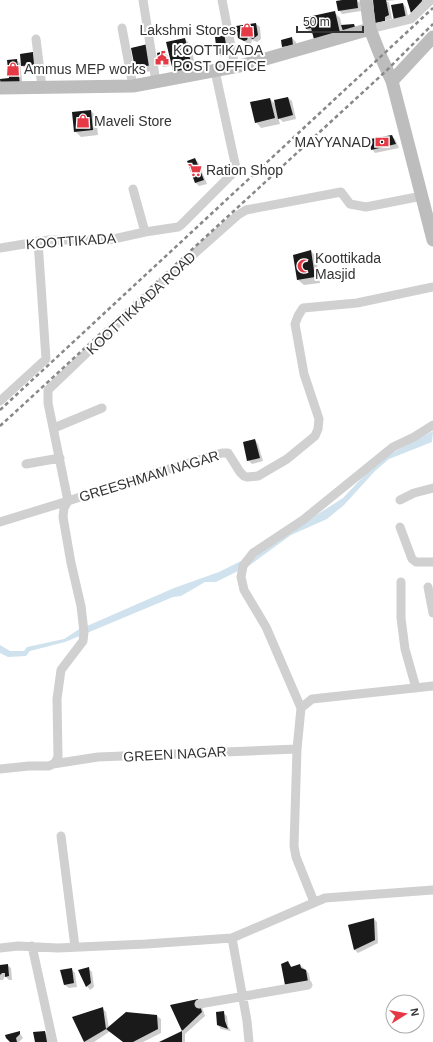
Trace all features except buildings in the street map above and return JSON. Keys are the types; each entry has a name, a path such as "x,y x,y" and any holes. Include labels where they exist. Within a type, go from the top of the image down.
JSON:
{"main road":[{"path":"366,0 370,29 392,81 433,240"},
{"path":"0,88 133,86 235,67 370,29"},
{"path":"392,81 433,37"}],"street":[{"path":"143,0 156,82"},
{"path":"222,0 235,67"},
{"path":"370,29 411,19 431,0"},
{"path":"122,28 133,86"},
{"path":"36,39 42,87"},
{"name":"KOOTTIKADA","path":"0,248 49,240 109,240 181,226 235,171 236,168 215,71"},
{"path":"133,189 145,232"},
{"name":"KOOTTIKKADA ROAD","path":"54,428 48,403 48,390 143,299 238,215 246,210 341,192 350,204 366,207 422,196"},
{"path":"0,401 46,359 38,241"},
{"name":"GREESHMAM NAGAR","path":"53,764 58,758 57,699 62,670 83,641 84,632 82,612 63,517 64,508 68,501 152,474 228,453 244,476 258,476 267,472 292,456 315,436 318,428 319,419 304,374 296,324 298,316 303,308 357,303 433,287"},
{"path":"0,522 68,501 54,428 102,408"},
{"path":"314,902 294,852 301,708 266,627 244,590 241,577 243,566 253,553 303,520 393,446 414,437 433,425"},
{"path":"26,464 60,458"},
{"path":"400,500 414,493 433,488"},
{"path":"400,528 412,559 416,562 433,562"},
{"path":"401,582 401,618 405,649 416,688"},
{"path":"428,587 433,613"},
{"path":"301,708 312,699 433,686"},
{"name":"GREEN NAGAR","path":"53,764 98,758 298,749"},
{"path":"0,769 29,766 49,766 53,764"},
{"path":"61,836 75,948"},
{"path":"0,948 8,946 32,946 75,948 232,938 325,898 433,890"},
{"path":"232,938 247,1021 249,1042"},
{"path":"32,946 53,1042"},
{"path":"199,1004 308,985"}],"water":[{"path":"433,431 432,442 389,459 375,471 344,505 327,519 291,535 250,565 216,582 205,582 181,596 173,597 87,633 87,626 174,588 219,572 259,552 343,498 379,460"},
{"path":"81,628 82,635 65,642 30,651 26,656 8,657 0,653 0,645 10,651 24,651 27,647 64,639"}],"railway":[{"path":"0,410 433,8"},
{"path":"0,426 386,71 433,24"}],"place":[{"name":"Lakshmi Stores","path":"247,30"},
{"name":"KOOTTIKADA POST OFFICE","path":"162,58"},
{"name":"Ammus MEP works","path":"13,69"},
{"name":"Maveli Store","path":"83,121"},
{"name":"MAYYANAD","path":"382,142"},
{"name":"Ration Shop","path":"195,170"},
{"name":"Koottikada Masjid","path":"304,266"}]}
